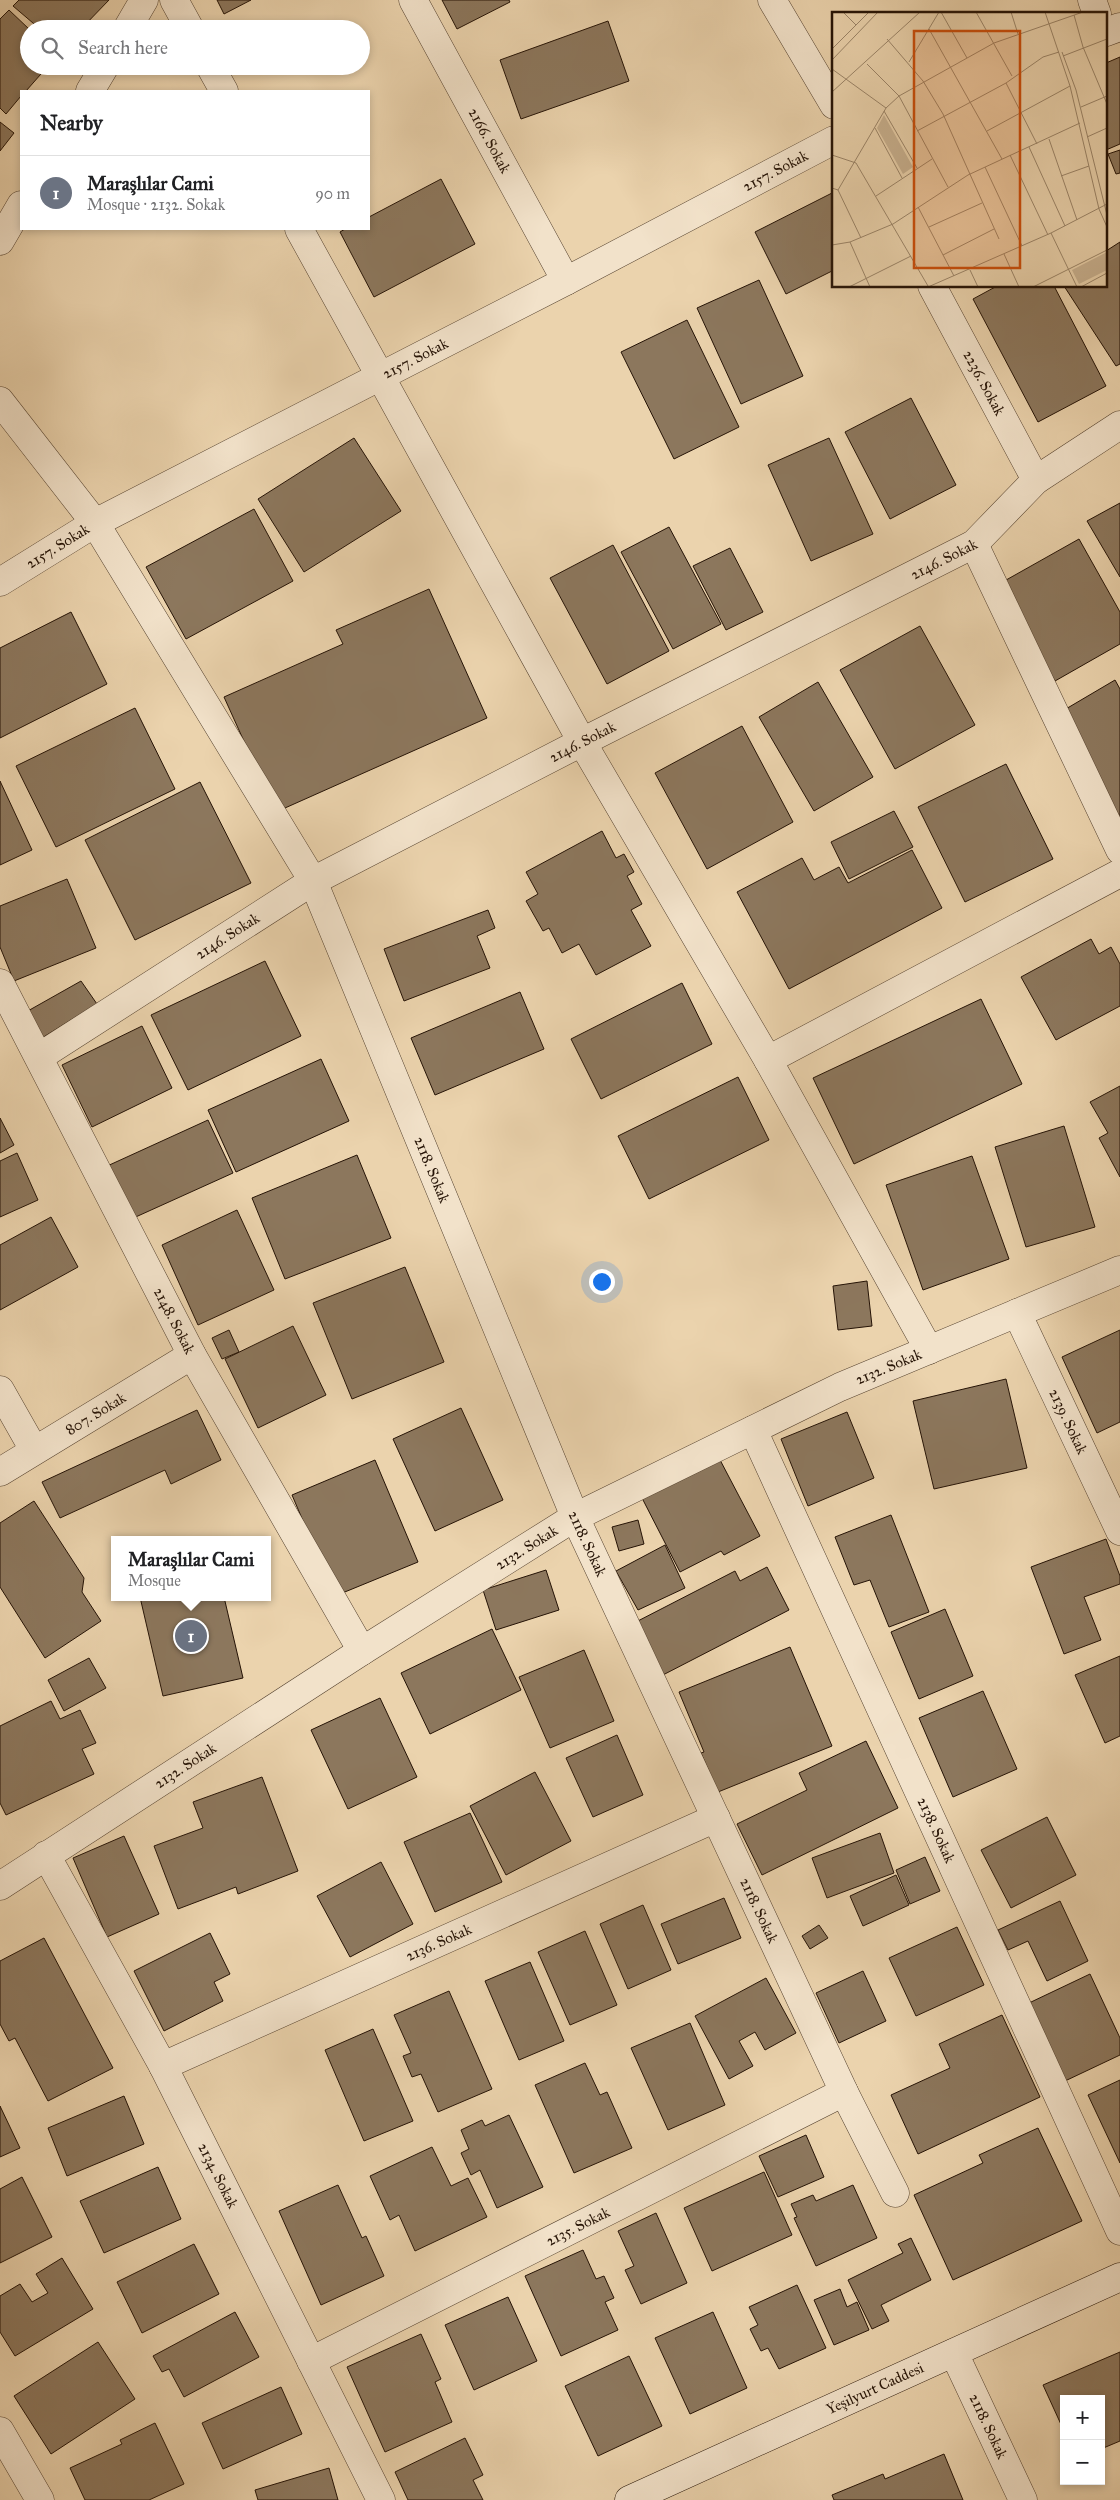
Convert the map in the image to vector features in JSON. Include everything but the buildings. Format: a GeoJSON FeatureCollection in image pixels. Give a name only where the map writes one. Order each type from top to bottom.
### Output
{"type":"FeatureCollection","features":[{"type":"Feature","properties":{"kind":"street"},"geometry":{"type":"LineString","coordinates":[[132,20],[144,0]]}},
{"type":"Feature","properties":{"kind":"street"},"geometry":{"type":"LineString","coordinates":[[174,0],[185,20]]}},
{"type":"Feature","properties":{"kind":"street","name":"2166. Sokak"},"geometry":{"type":"LineString","coordinates":[[413,0],[566,281]]}},
{"type":"Feature","properties":{"kind":"street"},"geometry":{"type":"LineString","coordinates":[[772,0],[832,102]]}},
{"type":"Feature","properties":{"kind":"street"},"geometry":{"type":"LineString","coordinates":[[1092,0],[1096,12]]}},
{"type":"Feature","properties":{"kind":"street"},"geometry":{"type":"LineString","coordinates":[[1108,31],[1120,27]]}},
{"type":"Feature","properties":{"kind":"street"},"geometry":{"type":"LineString","coordinates":[[91,90],[100,75]]}},
{"type":"Feature","properties":{"kind":"street"},"geometry":{"type":"LineString","coordinates":[[215,75],[223,90]]}},
{"type":"Feature","properties":{"kind":"street","name":"2157. Sokak"},"geometry":{"type":"LineString","coordinates":[[0,582],[94,523],[566,281],[832,141]]}},
{"type":"Feature","properties":{"kind":"street"},"geometry":{"type":"LineString","coordinates":[[0,241],[20,207]]}},
{"type":"Feature","properties":{"kind":"street"},"geometry":{"type":"LineString","coordinates":[[300,230],[582,742],[768,1060],[929,1350]]}},
{"type":"Feature","properties":{"kind":"street","name":"2236. Sokak"},"geometry":{"type":"LineString","coordinates":[[933,288],[1036,480]]}},
{"type":"Feature","properties":{"kind":"street","name":"2118. Sokak"},"geometry":{"type":"LineString","coordinates":[[0,401],[94,523],[313,881],[575,1517],[844,2092],[895,2193]]}},
{"type":"Feature","properties":{"kind":"street","name":"2146. Sokak"},"geometry":{"type":"LineString","coordinates":[[39,1057],[313,881],[582,742],[974,544],[1036,480],[1120,424]]}},
{"type":"Feature","properties":{"kind":"street"},"geometry":{"type":"LineString","coordinates":[[974,544],[1120,850]]}},
{"type":"Feature","properties":{"kind":"street"},"geometry":{"type":"LineString","coordinates":[[768,1060],[1120,873]]}},
{"type":"Feature","properties":{"kind":"street","name":"2148. Sokak"},"geometry":{"type":"LineString","coordinates":[[0,983],[192,1356],[362,1651]]}},
{"type":"Feature","properties":{"kind":"street","name":"2132. Sokak"},"geometry":{"type":"LineString","coordinates":[[0,1886],[362,1651],[575,1517],[840,1387],[1120,1270]]}},
{"type":"Feature","properties":{"kind":"street","name":"2139. Sokak"},"geometry":{"type":"LineString","coordinates":[[1017,1313],[1120,1531]]}},
{"type":"Feature","properties":{"kind":"street","name":"807. Sokak"},"geometry":{"type":"LineString","coordinates":[[0,1472],[192,1356]]}},
{"type":"Feature","properties":{"kind":"street"},"geometry":{"type":"LineString","coordinates":[[0,1390],[34,1450]]}},
{"type":"Feature","properties":{"kind":"street","name":"2138. Sokak"},"geometry":{"type":"LineString","coordinates":[[753,1430],[1120,2230]]}},
{"type":"Feature","properties":{"kind":"street","name":"2136. Sokak"},"geometry":{"type":"LineString","coordinates":[[163,2066],[716,1818]]}},
{"type":"Feature","properties":{"kind":"street","name":"2134. Sokak"},"geometry":{"type":"LineString","coordinates":[[46,1855],[163,2066],[381,2500]]}},
{"type":"Feature","properties":{"kind":"street","name":"2135. Sokak"},"geometry":{"type":"LineString","coordinates":[[311,2362],[844,2092]]}},
{"type":"Feature","properties":{"kind":"street","name":"Yeşilyurt Caddesi"},"geometry":{"type":"LineString","coordinates":[[630,2500],[1120,2277]]}},
{"type":"Feature","properties":{"kind":"street","name":"2118. Sokak"},"geometry":{"type":"LineString","coordinates":[[954,2353],[1023,2500]]}},
{"type":"Feature","properties":{"kind":"street"},"geometry":{"type":"LineString","coordinates":[[0,2431],[40,2500]]}},
{"type":"Feature","properties":{"kind":"place","name":"Maraşlılar Cami"},"geometry":{"type":"Point","coordinates":[191,1636]}}]}
